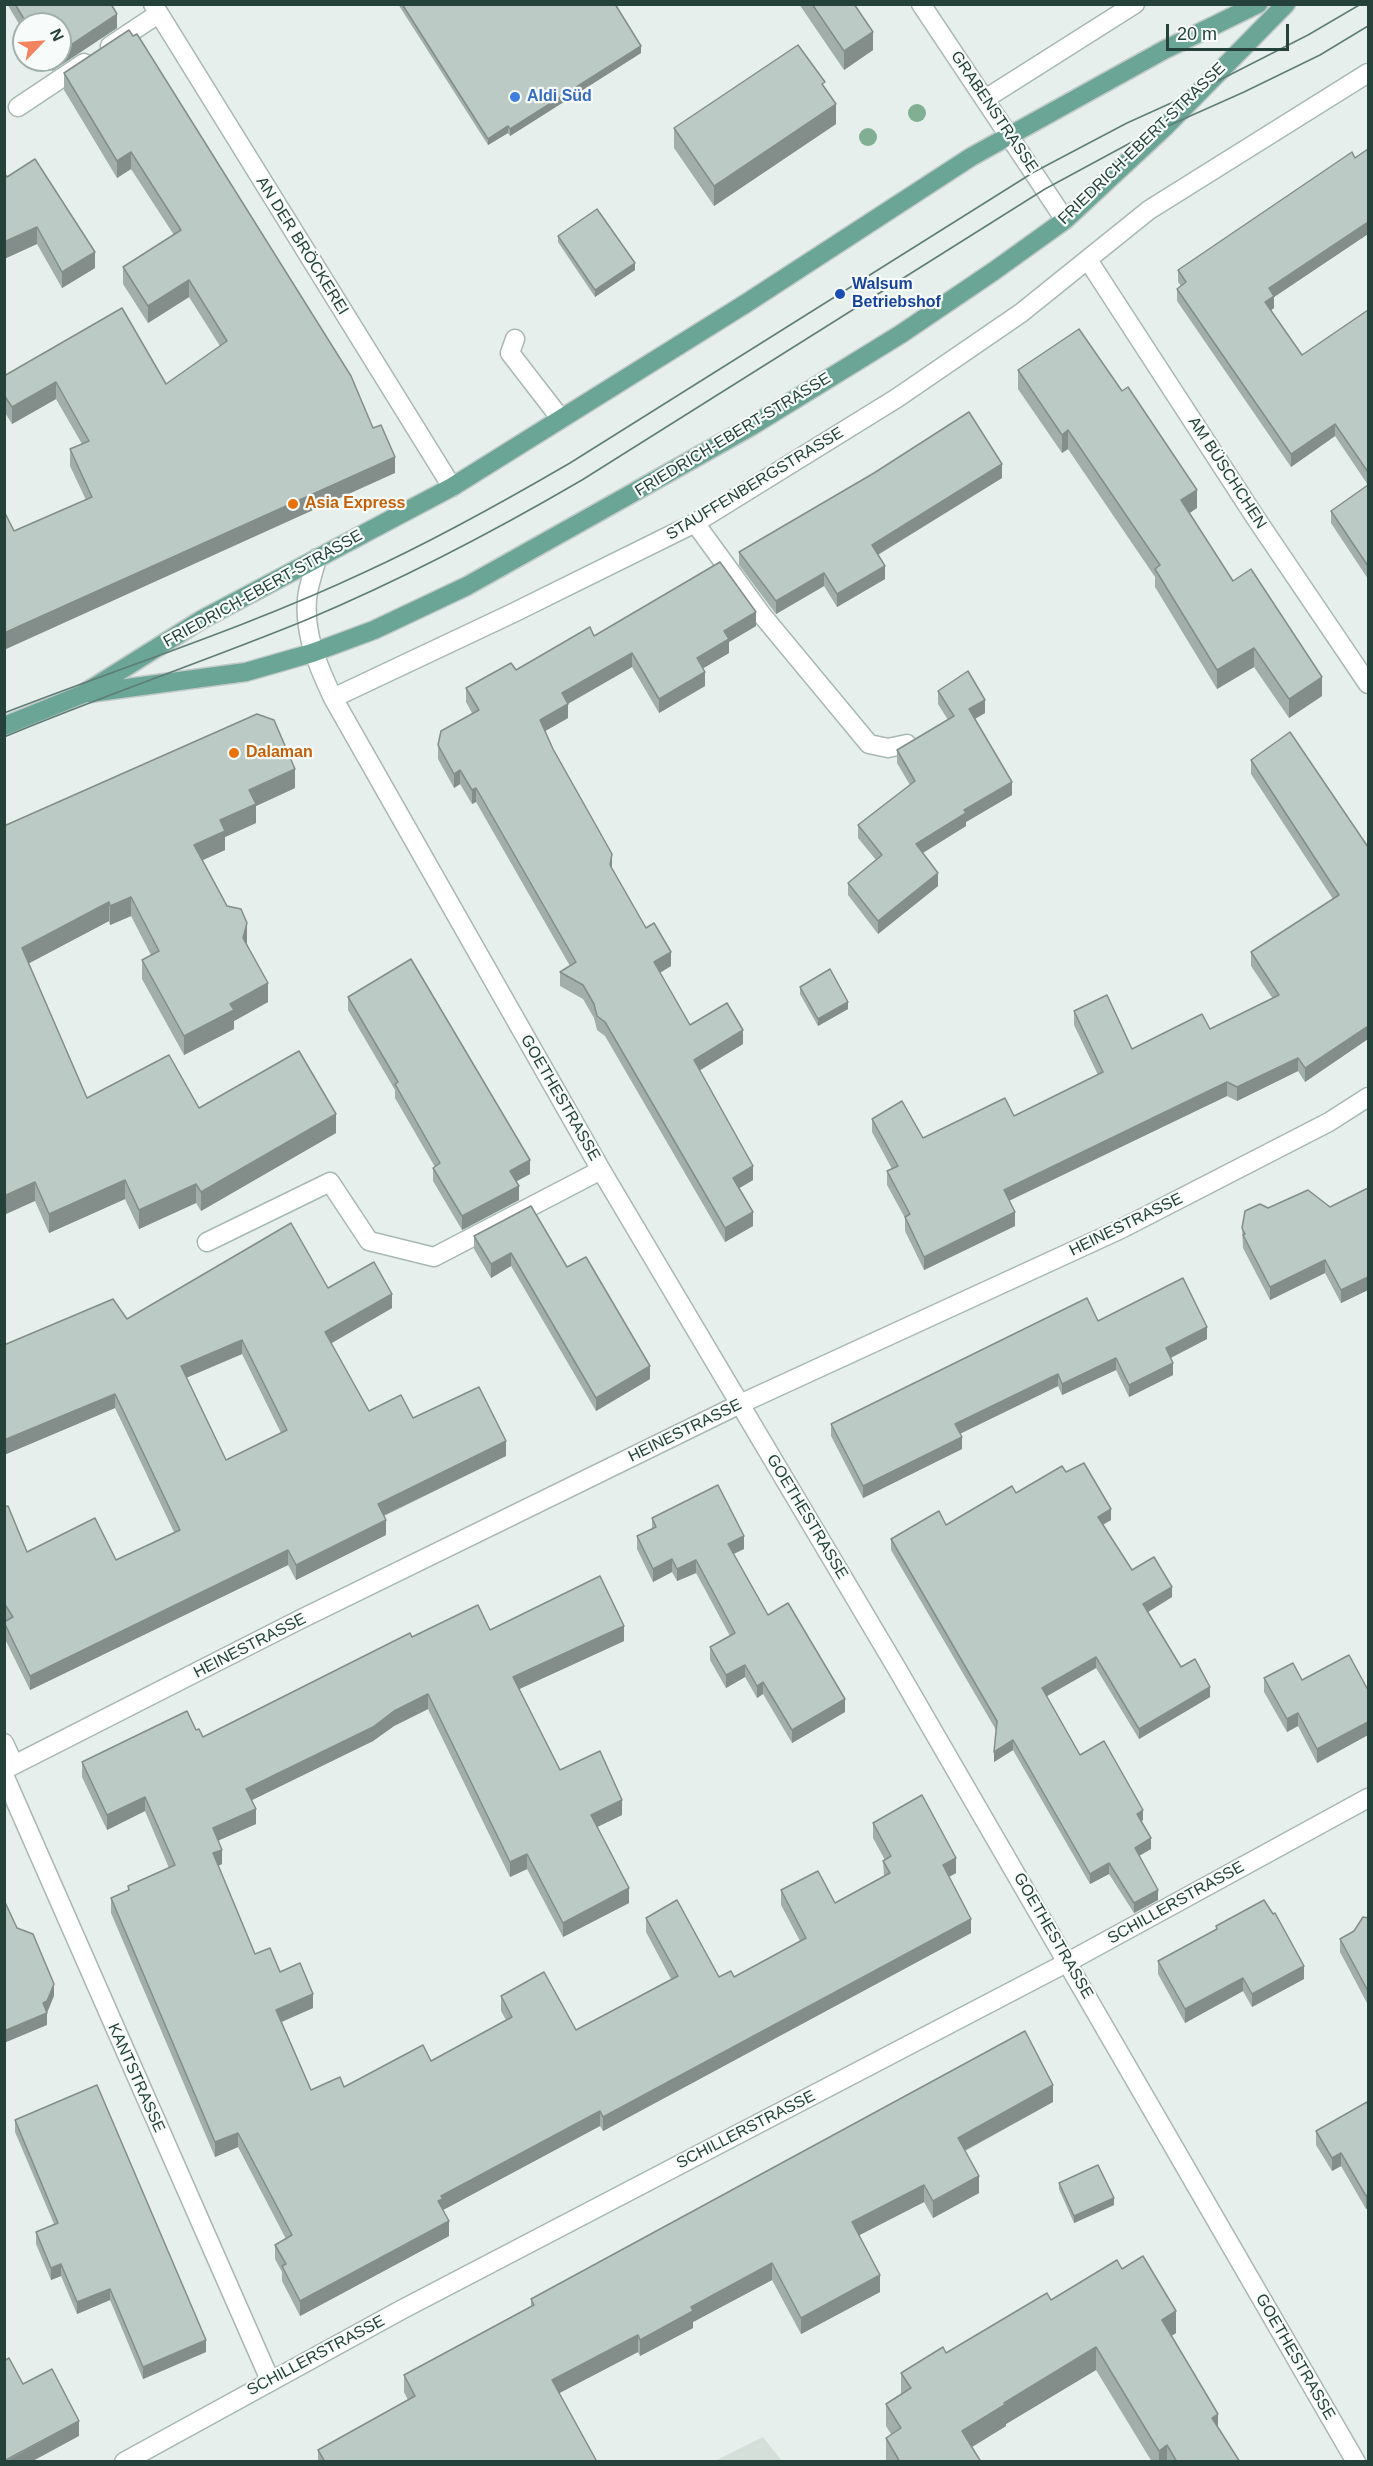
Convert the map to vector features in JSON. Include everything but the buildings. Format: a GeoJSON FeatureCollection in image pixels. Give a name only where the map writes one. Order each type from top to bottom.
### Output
{"type":"FeatureCollection","features":[{"type":"Feature","properties":{"kind":"main road","name":"FRIEDRICH-EBERT-STRASSE"},"geometry":{"type":"LineString","coordinates":[[82,694],[201,620],[452,487],[746,304],[945,174],[1010,135],[1164,50],[1258,4]]}},
{"type":"Feature","properties":{"kind":"main road","name":"FRIEDRICH-EBERT-STRASSE"},"geometry":{"type":"LineString","coordinates":[[82,694],[246,672],[312,653],[374,630],[467,586],[750,428],[901,334],[1065,220],[1165,127],[1286,4]]}},
{"type":"Feature","properties":{"kind":"main road"},"geometry":{"type":"LineString","coordinates":[[4,726],[82,694]]}},
{"type":"Feature","properties":{"kind":"street","name":"GRABENSTRASSE"},"geometry":{"type":"LineString","coordinates":[[921,4],[1065,220]]}},
{"type":"Feature","properties":{"kind":"street"},"geometry":{"type":"LineString","coordinates":[[985,99],[1135,4]]}},
{"type":"Feature","properties":{"kind":"street"},"geometry":{"type":"LineString","coordinates":[[18,106],[156,9]]}},
{"type":"Feature","properties":{"kind":"street","name":"AN DER BRÖCKEREI"},"geometry":{"type":"LineString","coordinates":[[156,9],[452,487]]}},
{"type":"Feature","properties":{"kind":"street","name":"STAUFFENBERGSTRASSE"},"geometry":{"type":"LineString","coordinates":[[333,698],[503,618],[695,523],[897,398],[1021,313],[1149,210],[1368,73]]}},
{"type":"Feature","properties":{"kind":"street","name":"AM BÜSCHCHEN"},"geometry":{"type":"LineString","coordinates":[[1088,260],[1255,517],[1368,684]]}},
{"type":"Feature","properties":{"kind":"street"},"geometry":{"type":"LineString","coordinates":[[515,339],[510,353],[561,419]]}},
{"type":"Feature","properties":{"kind":"street"},"geometry":{"type":"LineString","coordinates":[[695,523],[762,615],[869,744],[888,748],[907,744]]}},
{"type":"Feature","properties":{"kind":"street","name":"GOETHESTRASSE"},"geometry":{"type":"LineString","coordinates":[[317,558],[307,597],[307,619],[312,653],[333,698],[601,1170],[1068,1962],[1356,2462]]}},
{"type":"Feature","properties":{"kind":"street","name":"HEINESTRASSE"},"geometry":{"type":"LineString","coordinates":[[8,1770],[299,1620],[740,1404],[1120,1229],[1329,1122],[1368,1097]]}},
{"type":"Feature","properties":{"kind":"street"},"geometry":{"type":"LineString","coordinates":[[207,1242],[330,1182],[369,1241],[434,1257],[601,1170]]}},
{"type":"Feature","properties":{"kind":"street","name":"KANTSTRASSE"},"geometry":{"type":"LineString","coordinates":[[4,1743],[8,1770],[270,2380]]}},
{"type":"Feature","properties":{"kind":"street","name":"SCHILLERSTRASSE"},"geometry":{"type":"LineString","coordinates":[[124,2462],[270,2380],[596,2207],[1068,1962],[1368,1798]]}},
{"type":"Feature","properties":{"kind":"shaded area"},"geometry":{"type":"Polygon","coordinates":[[[763,2437],[782,2461],[715,2461],[763,2437]]]}},
{"type":"Feature","properties":{"kind":"tram line"},"geometry":{"type":"LineString","coordinates":[[4,713],[276,611],[365,572],[443,534],[570,463],[1034,172],[1127,123],[1202,89],[1308,35],[1361,4]]}},
{"type":"Feature","properties":{"kind":"tram line"},"geometry":{"type":"LineString","coordinates":[[4,737],[306,620],[377,589],[481,537],[582,480],[1045,189],[1132,142],[1320,55],[1368,26]]}},
{"type":"Feature","properties":{"kind":"place","name":"Aldi Süd"},"geometry":{"type":"Point","coordinates":[515,97]}},
{"type":"Feature","properties":{"kind":"place","name":"Walsum Betriebshof"},"geometry":{"type":"Point","coordinates":[840,294]}},
{"type":"Feature","properties":{"kind":"place","name":"Asia Express"},"geometry":{"type":"Point","coordinates":[293,504]}},
{"type":"Feature","properties":{"kind":"place","name":"Dalaman"},"geometry":{"type":"Point","coordinates":[234,753]}}]}
